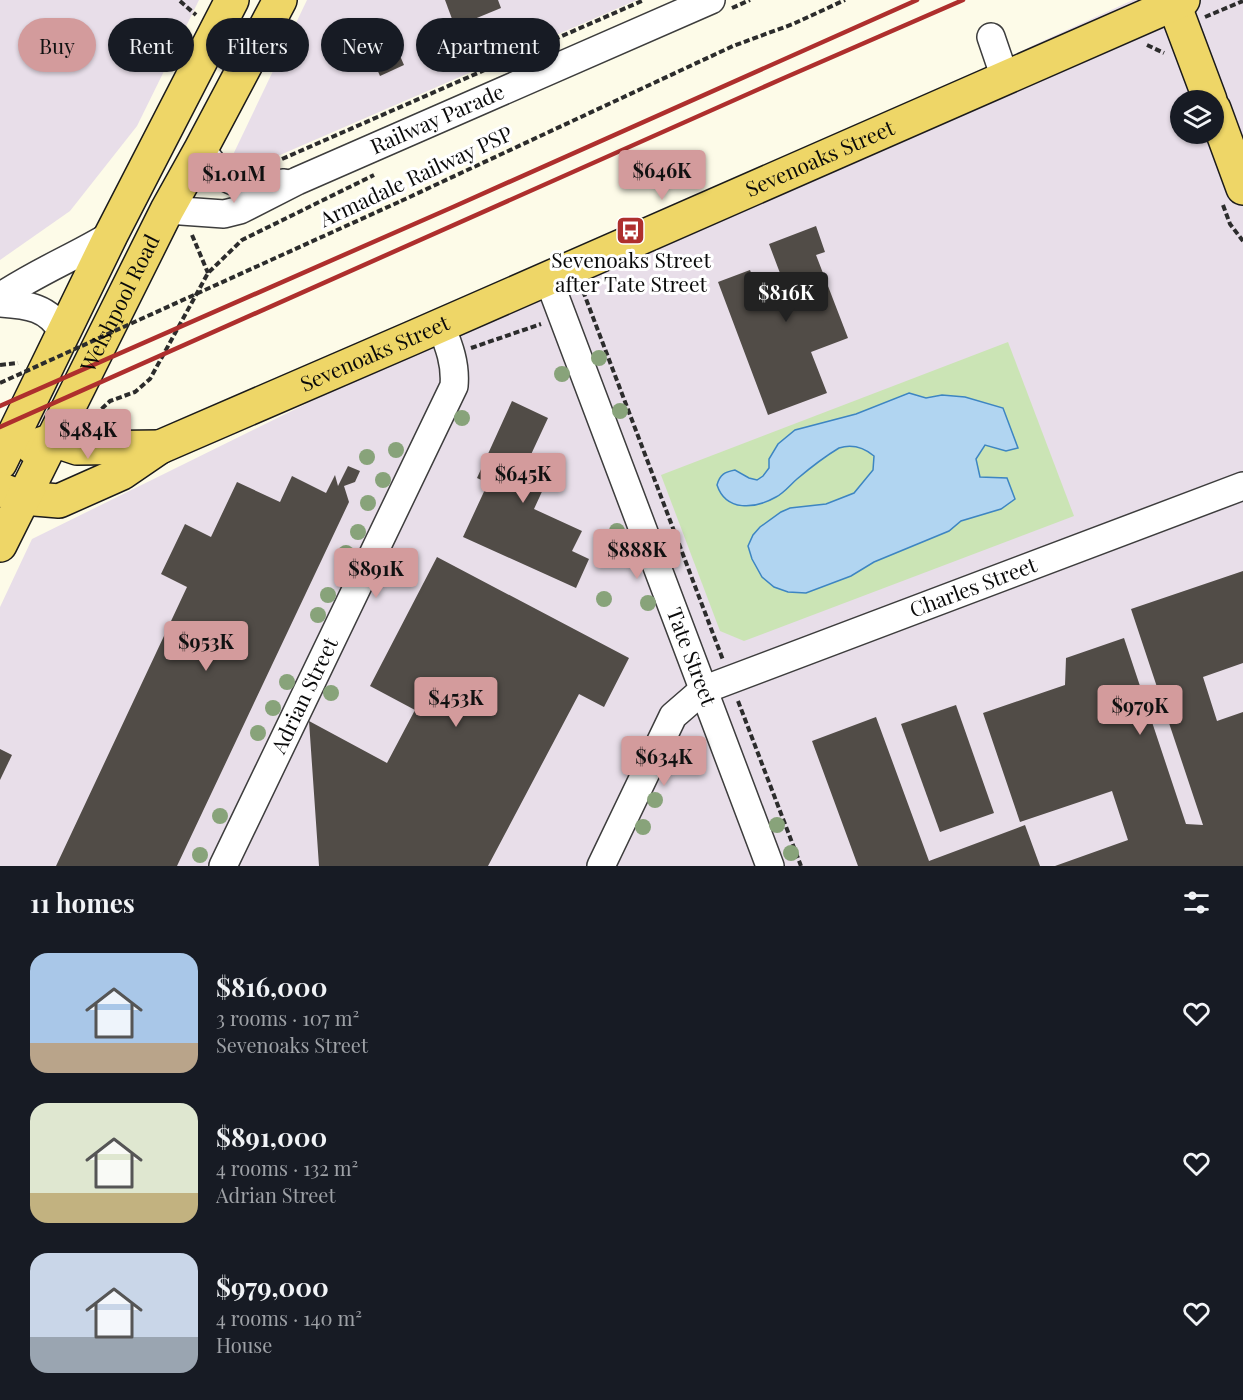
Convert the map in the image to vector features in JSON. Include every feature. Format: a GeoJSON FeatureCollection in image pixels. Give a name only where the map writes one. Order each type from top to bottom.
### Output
{"type":"FeatureCollection","features":[{"type":"Feature","properties":{"kind":"main road","name":"Welshpool Road"},"geometry":{"type":"LineString","coordinates":[[1,460],[111,235],[232,0]]}},
{"type":"Feature","properties":{"kind":"main road","name":"Welshpool Road"},"geometry":{"type":"LineString","coordinates":[[0,545],[12,494],[53,440],[167,210],[280,0]]}},
{"type":"Feature","properties":{"kind":"main road","name":"Sevenoaks Street"},"geometry":{"type":"LineString","coordinates":[[12,494],[59,501],[122,473],[160,447],[1179,2]]}},
{"type":"Feature","properties":{"kind":"main road"},"geometry":{"type":"LineString","coordinates":[[1179,2],[1207,90]]}},
{"type":"Feature","properties":{"kind":"main road"},"geometry":{"type":"LineString","coordinates":[[1224,136],[1243,188]]}},
{"type":"Feature","properties":{"kind":"main road","name":"Sevenoaks Street"},"geometry":{"type":"LineString","coordinates":[[53,440],[77,448],[160,447]]}},
{"type":"Feature","properties":{"kind":"main road"},"geometry":{"type":"LineString","coordinates":[[1,460],[53,440]]}},
{"type":"Feature","properties":{"kind":"street","name":"Railway Parade"},"geometry":{"type":"LineString","coordinates":[[167,210],[224,214],[240,210],[297,181],[720,5]]}},
{"type":"Feature","properties":{"kind":"street"},"geometry":{"type":"LineString","coordinates":[[991,37],[1005,78]]}},
{"type":"Feature","properties":{"kind":"street","name":"Railway Parade"},"geometry":{"type":"LineString","coordinates":[[201,149],[220,174],[246,185],[258,186],[297,181]]}},
{"type":"Feature","properties":{"kind":"street"},"geometry":{"type":"LineString","coordinates":[[0,297],[22,282],[111,235]]}},
{"type":"Feature","properties":{"kind":"street","name":"Tate Street"},"geometry":{"type":"LineString","coordinates":[[561,272],[562,316],[770,866]]}},
{"type":"Feature","properties":{"kind":"street"},"geometry":{"type":"LineString","coordinates":[[0,303],[37,309],[57,322],[63,333]]}},
{"type":"Feature","properties":{"kind":"street","name":"Adrian Street"},"geometry":{"type":"LineString","coordinates":[[223,866],[454,386],[453,356],[441,326]]}},
{"type":"Feature","properties":{"kind":"street","name":"Charles Street"},"geometry":{"type":"LineString","coordinates":[[703,690],[1243,486]]}},
{"type":"Feature","properties":{"kind":"street"},"geometry":{"type":"LineString","coordinates":[[601,866],[673,716],[703,690]]}},
{"type":"Feature","properties":{"kind":"path"},"geometry":{"type":"LineString","coordinates":[[278,161],[644,0]]}},
{"type":"Feature","properties":{"kind":"path"},"geometry":{"type":"LineString","coordinates":[[720,5],[750,0]]}},
{"type":"Feature","properties":{"kind":"path","name":"Armadale Railway PSP"},"geometry":{"type":"LineString","coordinates":[[0,383],[401,201],[733,46],[793,24],[845,0]]}},
{"type":"Feature","properties":{"kind":"path"},"geometry":{"type":"LineString","coordinates":[[1144,44],[1167,54]]}},
{"type":"Feature","properties":{"kind":"path"},"geometry":{"type":"LineString","coordinates":[[92,418],[110,401],[135,392],[150,379],[208,273],[242,240],[378,173]]}},
{"type":"Feature","properties":{"kind":"path"},"geometry":{"type":"LineString","coordinates":[[561,272],[590,307],[801,866]]}},
{"type":"Feature","properties":{"kind":"path"},"geometry":{"type":"LineString","coordinates":[[453,356],[479,344],[590,307]]}},
{"type":"Feature","properties":{"kind":"shaded area"},"geometry":{"type":"Polygon","coordinates":[[[0,0],[199,0],[190,18],[108,18],[108,72],[164,72],[137,126],[70,211],[0,260],[0,0]]]}},
{"type":"Feature","properties":{"kind":"shaded area"},"geometry":{"type":"Polygon","coordinates":[[[307,0],[637,0],[560,33],[560,18],[416,18],[416,72],[471,72],[257,165],[230,161],[273,72],[309,72],[309,18],[298,18],[307,0]]]}},
{"type":"Feature","properties":{"kind":"shaded area"},"geometry":{"type":"Polygon","coordinates":[[[1133,0],[1243,0],[1243,866],[0,866],[0,607],[32,539],[1036,44],[1133,0]]]}},
{"type":"Feature","properties":{"kind":"green space"},"geometry":{"type":"Polygon","coordinates":[[[1008,342],[1074,516],[744,641],[720,631],[661,475],[1008,342]]]}},
{"type":"Feature","properties":{"kind":"water"},"geometry":{"type":"Polygon","coordinates":[[[909,393],[926,398],[942,395],[965,397],[1003,408],[1018,448],[1006,451],[985,445],[976,459],[980,477],[1007,478],[1015,499],[1001,509],[961,521],[949,531],[874,562],[851,576],[806,593],[788,592],[774,587],[762,577],[752,559],[748,546],[753,535],[760,527],[790,508],[826,504],[854,493],[873,470],[874,456],[857,447],[839,448],[779,495],[750,506],[734,504],[721,494],[717,485],[721,476],[735,470],[757,480],[769,468],[769,459],[778,444],[795,430],[856,414],[909,393]]]}},
{"type":"Feature","properties":{"kind":"building"},"geometry":{"type":"Polygon","coordinates":[[[445,0],[498,0],[501,8],[477,18],[452,18],[445,0]]]}},
{"type":"Feature","properties":{"kind":"building"},"geometry":{"type":"Polygon","coordinates":[[[816,226],[825,252],[816,255],[848,338],[811,352],[827,393],[768,415],[718,282],[750,270],[761,298],[786,289],[769,244],[816,226]]]}},
{"type":"Feature","properties":{"kind":"building"},"geometry":{"type":"Polygon","coordinates":[[[512,401],[548,418],[528,461],[551,472],[534,509],[582,531],[572,551],[589,559],[576,588],[463,537],[488,483],[477,478],[512,401]]]}},
{"type":"Feature","properties":{"kind":"building"},"geometry":{"type":"Polygon","coordinates":[[[348,466],[360,471],[355,482],[344,486],[349,502],[177,866],[56,866],[187,587],[161,574],[185,524],[211,537],[237,482],[280,502],[292,476],[326,493],[335,475],[338,486],[348,466]]]}},
{"type":"Feature","properties":{"kind":"building"},"geometry":{"type":"Polygon","coordinates":[[[437,557],[629,658],[604,707],[579,694],[488,866],[319,866],[309,721],[387,763],[415,710],[370,686],[437,557]]]}},
{"type":"Feature","properties":{"kind":"building"},"geometry":{"type":"Polygon","coordinates":[[[1243,571],[1243,663],[1203,677],[1217,721],[1243,712],[1243,866],[1055,866],[1128,840],[1112,791],[1020,822],[983,713],[1065,685],[1066,658],[1124,638],[1186,824],[1203,825],[1131,609],[1243,571]]]}},
{"type":"Feature","properties":{"kind":"building"},"geometry":{"type":"Polygon","coordinates":[[[956,705],[994,813],[940,832],[901,724],[956,705]]]}},
{"type":"Feature","properties":{"kind":"building"},"geometry":{"type":"Polygon","coordinates":[[[876,717],[929,861],[1025,825],[1040,866],[858,866],[812,741],[876,717]]]}},
{"type":"Feature","properties":{"kind":"building"},"geometry":{"type":"Polygon","coordinates":[[[0,749],[12,755],[0,780],[0,749]]]}},
{"type":"Feature","properties":{"kind":"railway"},"geometry":{"type":"LineString","coordinates":[[0,406],[917,0]]}},
{"type":"Feature","properties":{"kind":"railway"},"geometry":{"type":"LineString","coordinates":[[0,427],[963,0]]}},
{"type":"Feature","properties":{"kind":"place","name":"Sevenoaks Street after Tate Street"},"geometry":{"type":"Point","coordinates":[631,230]}}]}
